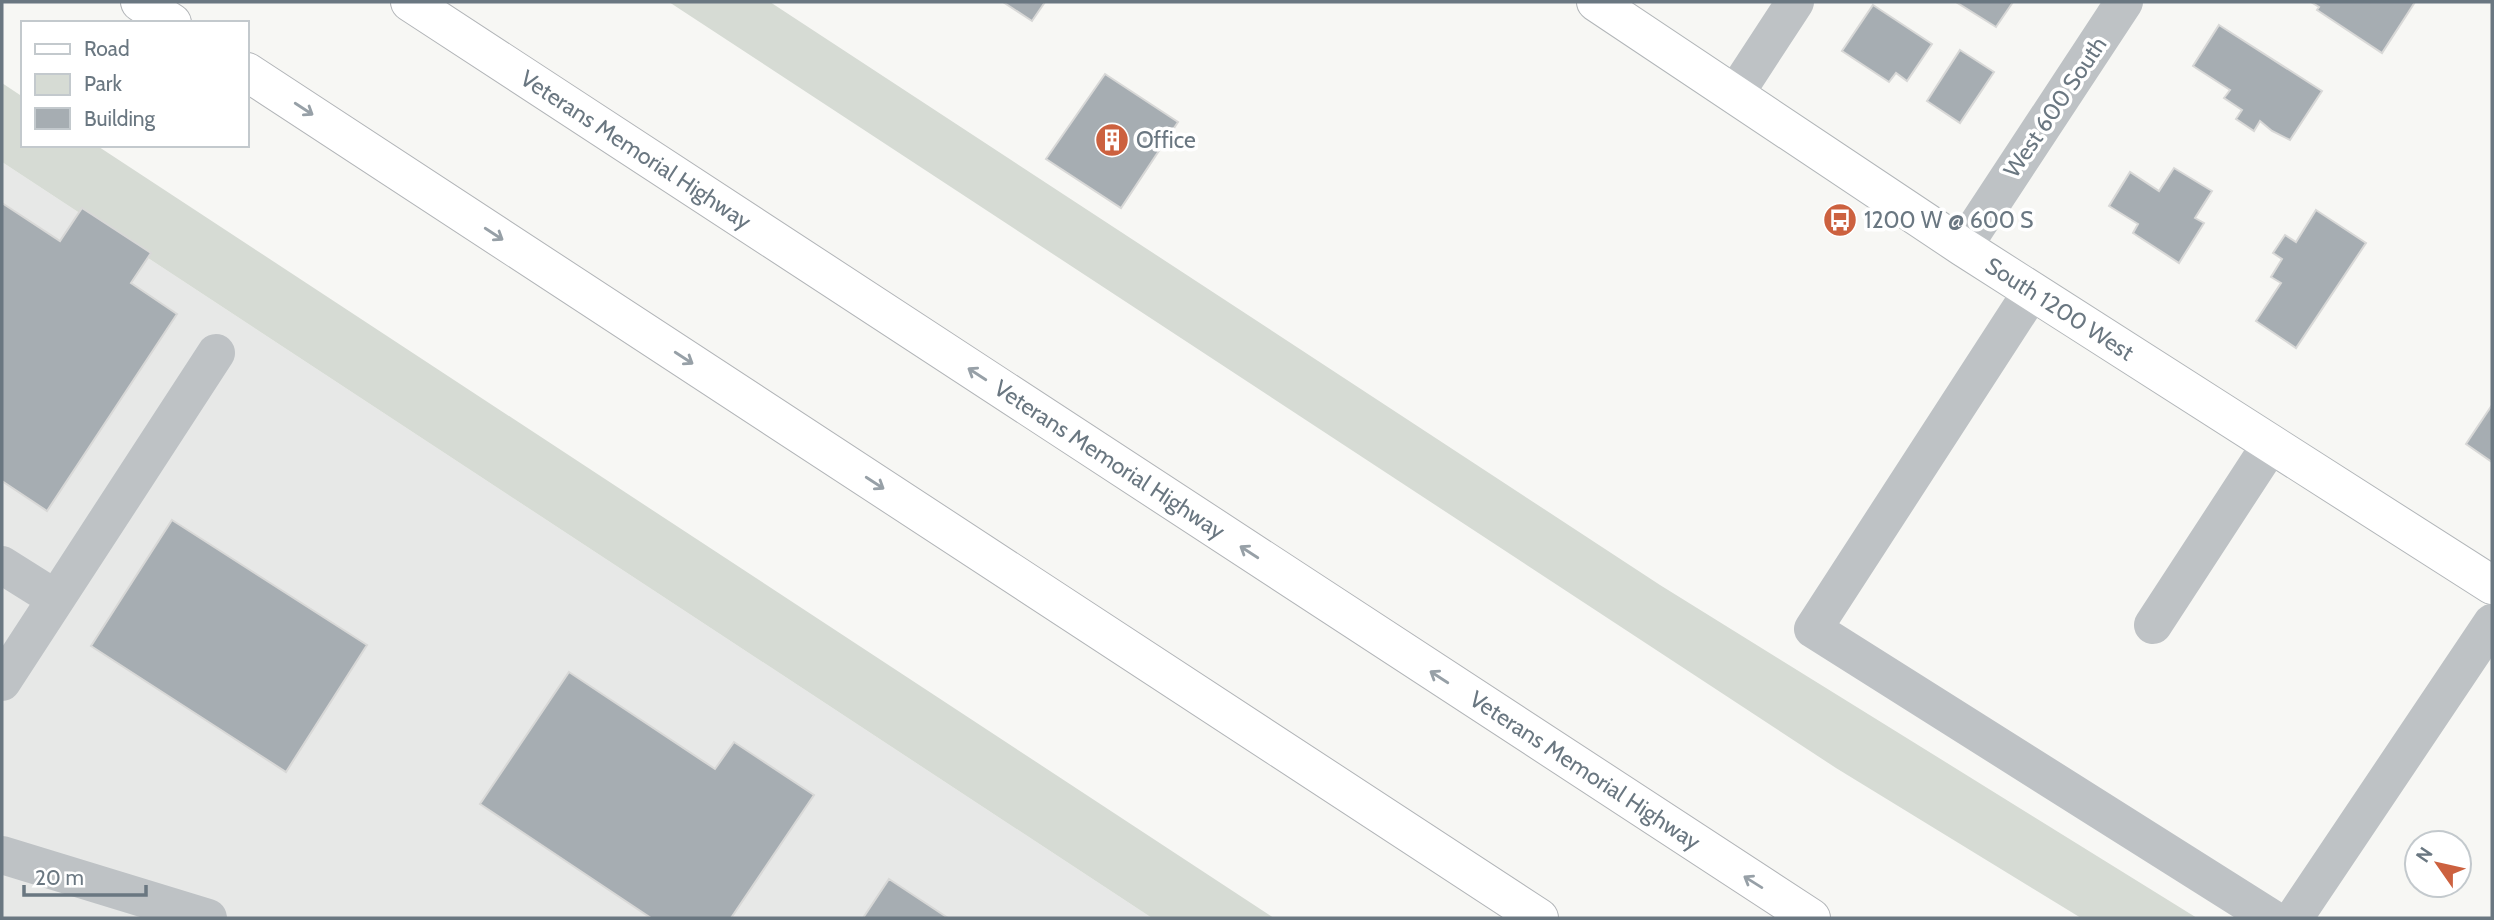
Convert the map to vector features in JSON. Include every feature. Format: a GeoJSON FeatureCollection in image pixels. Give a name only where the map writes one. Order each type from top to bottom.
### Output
{"type":"FeatureCollection","features":[{"type":"Feature","properties":{"kind":"main road"},"geometry":{"type":"LineString","coordinates":[[140,2],[169,21]]}},
{"type":"Feature","properties":{"kind":"main road","name":"Veterans Memorial Highway"},"geometry":{"type":"LineString","coordinates":[[411,2],[1811,918]]}},
{"type":"Feature","properties":{"kind":"main road","name":"South 1200 West"},"geometry":{"type":"LineString","coordinates":[[1596,2],[1962,247],[2492,585]]}},
{"type":"Feature","properties":{"kind":"main road"},"geometry":{"type":"LineString","coordinates":[[248,73],[1539,918]]}},
{"type":"Feature","properties":{"kind":"street"},"geometry":{"type":"LineString","coordinates":[[1735,94],[1795,2]]}},
{"type":"Feature","properties":{"kind":"street","name":"West 600 South"},"geometry":{"type":"LineString","coordinates":[[1962,247],[2124,2]]}},
{"type":"Feature","properties":{"kind":"street"},"geometry":{"type":"LineString","coordinates":[[2032,291],[1813,629],[2271,918]]}},
{"type":"Feature","properties":{"kind":"street"},"geometry":{"type":"LineString","coordinates":[[2,682],[216,353]]}},
{"type":"Feature","properties":{"kind":"street"},"geometry":{"type":"LineString","coordinates":[[2153,625],[2271,444]]}},
{"type":"Feature","properties":{"kind":"street"},"geometry":{"type":"LineString","coordinates":[[2,565],[56,599]]}},
{"type":"Feature","properties":{"kind":"street"},"geometry":{"type":"LineString","coordinates":[[2294,918],[2492,623]]}},
{"type":"Feature","properties":{"kind":"street"},"geometry":{"type":"LineString","coordinates":[[2,855],[208,918]]}},
{"type":"Feature","properties":{"kind":"shaded area"},"geometry":{"type":"Polygon","coordinates":[[[2,162],[1152,918],[2,918],[2,162]]]}},
{"type":"Feature","properties":{"kind":"green space"},"geometry":{"type":"Polygon","coordinates":[[[669,2],[770,2],[1660,585],[2197,918],[2081,918],[1836,768],[669,2]]]}},
{"type":"Feature","properties":{"kind":"green space"},"geometry":{"type":"Polygon","coordinates":[[[2,83],[21,96],[21,147],[99,147],[1274,918],[1152,918],[2,162],[2,83]]]}},
{"type":"Feature","properties":{"kind":"building"},"geometry":{"type":"Polygon","coordinates":[[[1003,2],[1045,2],[1032,21],[1003,2]]]}},
{"type":"Feature","properties":{"kind":"building"},"geometry":{"type":"Polygon","coordinates":[[[1956,2],[2013,2],[1996,27],[1956,2]]]}},
{"type":"Feature","properties":{"kind":"building"},"geometry":{"type":"Polygon","coordinates":[[[2311,2],[2415,2],[2382,53],[2317,10],[2319,7],[2311,2]]]}},
{"type":"Feature","properties":{"kind":"building"},"geometry":{"type":"Polygon","coordinates":[[[1873,5],[1932,44],[1907,81],[1896,73],[1889,82],[1842,51],[1873,5]]]}},
{"type":"Feature","properties":{"kind":"building"},"geometry":{"type":"Polygon","coordinates":[[[2219,25],[2322,91],[2290,140],[2260,121],[2254,131],[2236,119],[2242,110],[2224,98],[2230,90],[2193,66],[2219,25]]]}},
{"type":"Feature","properties":{"kind":"building"},"geometry":{"type":"Polygon","coordinates":[[[1960,50],[1994,72],[1960,123],[1927,101],[1960,50]]]}},
{"type":"Feature","properties":{"kind":"building","name":"Office"},"geometry":{"type":"Polygon","coordinates":[[[1105,74],[1178,122],[1121,208],[1046,159],[1105,74]]]}},
{"type":"Feature","properties":{"kind":"building"},"geometry":{"type":"Polygon","coordinates":[[[2174,168],[2212,191],[2195,218],[2204,223],[2179,263],[2133,233],[2138,224],[2109,206],[2130,172],[2159,191],[2174,168]]]}},
{"type":"Feature","properties":{"kind":"building"},"geometry":{"type":"Polygon","coordinates":[[[2,203],[60,241],[82,208],[151,253],[131,283],[177,314],[47,511],[2,481],[2,203]]]}},
{"type":"Feature","properties":{"kind":"building"},"geometry":{"type":"Polygon","coordinates":[[[2316,210],[2366,243],[2296,348],[2256,321],[2281,283],[2271,277],[2282,259],[2273,253],[2285,235],[2296,242],[2316,210]]]}},
{"type":"Feature","properties":{"kind":"building"},"geometry":{"type":"Polygon","coordinates":[[[2492,405],[2492,462],[2466,444],[2492,405]]]}},
{"type":"Feature","properties":{"kind":"building"},"geometry":{"type":"Polygon","coordinates":[[[172,520],[367,645],[286,772],[91,646],[172,520]]]}},
{"type":"Feature","properties":{"kind":"building"},"geometry":{"type":"Polygon","coordinates":[[[569,672],[715,769],[734,742],[814,795],[731,918],[651,918],[480,804],[569,672]]]}},
{"type":"Feature","properties":{"kind":"building"},"geometry":{"type":"Polygon","coordinates":[[[889,879],[948,918],[863,918],[889,879]]]}},
{"type":"Feature","properties":{"kind":"place","name":"Office"},"geometry":{"type":"Point","coordinates":[1112,140]}},
{"type":"Feature","properties":{"kind":"place","name":"1200 W @ 600 S"},"geometry":{"type":"Point","coordinates":[1840,220]}}]}
